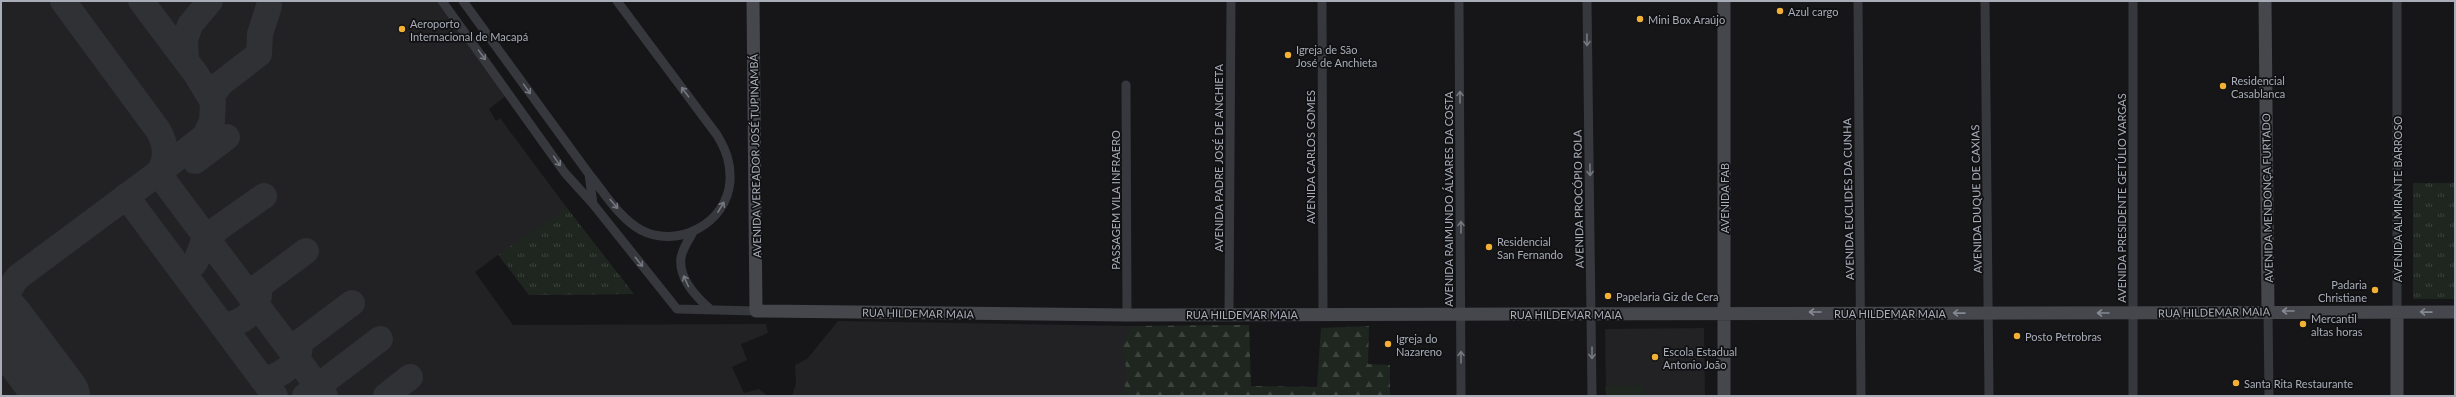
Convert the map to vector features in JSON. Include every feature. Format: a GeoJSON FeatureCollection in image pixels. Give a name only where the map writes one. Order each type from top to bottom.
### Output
{"type":"FeatureCollection","features":[{"type":"Feature","properties":{"kind":"street"},"geometry":{"type":"LineString","coordinates":[[442,1],[565,173],[593,204]]}},
{"type":"Feature","properties":{"kind":"street"},"geometry":{"type":"LineString","coordinates":[[463,1],[589,174],[631,224],[642,230],[666,237],[693,232],[706,224],[719,211],[727,196],[730,182],[727,152],[717,135],[617,1]]}},
{"type":"Feature","properties":{"kind":"street","name":"AVENIDA VEREADOR JOSÉ TUPINAMBÁ"},"geometry":{"type":"LineString","coordinates":[[753,1],[756,311]]}},
{"type":"Feature","properties":{"kind":"street","name":"AVENIDA PADRE JOSÉ DE ANCHIETA"},"geometry":{"type":"LineString","coordinates":[[1229,314],[1231,1]]}},
{"type":"Feature","properties":{"kind":"street","name":"AVENIDA CARLOS GOMES"},"geometry":{"type":"LineString","coordinates":[[1322,1],[1323,314]]}},
{"type":"Feature","properties":{"kind":"street","name":"AVENIDA RAIMUNDO ÁLVARES DA COSTA"},"geometry":{"type":"LineString","coordinates":[[1459,1],[1461,396]]}},
{"type":"Feature","properties":{"kind":"street","name":"AVENIDA PROCÓPIO ROLA"},"geometry":{"type":"LineString","coordinates":[[1587,1],[1592,396]]}},
{"type":"Feature","properties":{"kind":"street","name":"AVENIDA FAB"},"geometry":{"type":"LineString","coordinates":[[1724,1],[1724,396]]}},
{"type":"Feature","properties":{"kind":"street","name":"AVENIDA EUCLIDES DA CUNHA"},"geometry":{"type":"LineString","coordinates":[[1858,1],[1861,396]]}},
{"type":"Feature","properties":{"kind":"street","name":"AVENIDA DUQUE DE CAXIAS"},"geometry":{"type":"LineString","coordinates":[[1986,1],[1989,396]]}},
{"type":"Feature","properties":{"kind":"street","name":"AVENIDA PRESIDENTE GETÚLIO VARGAS"},"geometry":{"type":"LineString","coordinates":[[2133,396],[2134,1]]}},
{"type":"Feature","properties":{"kind":"street","name":"AVENIDA MENDONÇA FURTADO"},"geometry":{"type":"LineString","coordinates":[[2265,1],[2268,396]]}},
{"type":"Feature","properties":{"kind":"street","name":"AVENIDA ALMIRANTE BARROSO"},"geometry":{"type":"LineString","coordinates":[[2397,1],[2397,396]]}},
{"type":"Feature","properties":{"kind":"street","name":"PASSAGEM VILA INFRAERO"},"geometry":{"type":"LineString","coordinates":[[1126,85],[1127,315]]}},
{"type":"Feature","properties":{"kind":"street"},"geometry":{"type":"LineString","coordinates":[[589,174],[593,204]]}},
{"type":"Feature","properties":{"kind":"street","name":"RUA HILDEMAR MAIA"},"geometry":{"type":"LineString","coordinates":[[593,204],[676,309],[1127,315],[1861,312],[1989,314],[2268,311],[2455,312]]}},
{"type":"Feature","properties":{"kind":"street"},"geometry":{"type":"LineString","coordinates":[[693,232],[681,258],[682,272],[697,299],[711,310]]}},
{"type":"Feature","properties":{"kind":"shaded area"},"geometry":{"type":"Polygon","coordinates":[[[1,1],[438,1],[507,95],[489,109],[496,121],[500,118],[617,275],[634,294],[529,295],[498,255],[475,272],[513,325],[766,324],[768,333],[741,344],[747,360],[732,367],[744,393],[759,389],[768,396],[1,396],[1,1]]]}},
{"type":"Feature","properties":{"kind":"shaded area"},"geometry":{"type":"Polygon","coordinates":[[[838,321],[1132,326],[1249,325],[1251,396],[792,396],[796,383],[795,365],[807,359],[838,321]]]}},
{"type":"Feature","properties":{"kind":"shaded area","name":"Escola Estadual Antonio João"},"geometry":{"type":"Polygon","coordinates":[[[1704,328],[1705,396],[1606,396],[1605,329],[1704,328]]]}},
{"type":"Feature","properties":{"kind":"green space"},"geometry":{"type":"Polygon","coordinates":[[[2413,183],[2455,183],[2455,299],[2413,299],[2413,183]]]}},
{"type":"Feature","properties":{"kind":"green space"},"geometry":{"type":"Polygon","coordinates":[[[567,208],[634,294],[529,295],[499,254],[567,208]]]}},
{"type":"Feature","properties":{"kind":"green space"},"geometry":{"type":"Polygon","coordinates":[[[1249,325],[1251,386],[1317,387],[1321,328],[1369,326],[1368,364],[1390,365],[1390,396],[1123,396],[1127,373],[1122,345],[1132,326],[1249,325]]]}},
{"type":"Feature","properties":{"kind":"green space"},"geometry":{"type":"Polygon","coordinates":[[[1644,385],[1645,396],[1606,396],[1605,386],[1644,385]]]}},
{"type":"Feature","properties":{"kind":"taxiway"},"geometry":{"type":"LineString","coordinates":[[9,331],[6,316],[6,302],[7,296],[18,277],[158,173],[165,157],[163,140],[158,130],[63,1]]}},
{"type":"Feature","properties":{"kind":"taxiway"},"geometry":{"type":"LineString","coordinates":[[141,1],[196,74],[213,102],[212,121],[205,136],[158,173]]}},
{"type":"Feature","properties":{"kind":"taxiway"},"geometry":{"type":"LineString","coordinates":[[186,60],[185,40],[190,25],[210,1]]}},
{"type":"Feature","properties":{"kind":"taxiway"},"geometry":{"type":"LineString","coordinates":[[211,97],[220,84],[259,54],[260,34],[269,6]]}},
{"type":"Feature","properties":{"kind":"taxiway"},"geometry":{"type":"LineString","coordinates":[[195,161],[227,137]]}},
{"type":"Feature","properties":{"kind":"taxiway"},"geometry":{"type":"LineString","coordinates":[[158,173],[325,396]]}},
{"type":"Feature","properties":{"kind":"taxiway"},"geometry":{"type":"LineString","coordinates":[[126,196],[275,396]]}},
{"type":"Feature","properties":{"kind":"taxiway"},"geometry":{"type":"LineString","coordinates":[[180,268],[190,267],[194,264],[204,241],[208,237],[222,225],[264,196]]}},
{"type":"Feature","properties":{"kind":"taxiway"},"geometry":{"type":"LineString","coordinates":[[223,326],[238,322],[250,314],[258,302],[259,286],[306,251]]}},
{"type":"Feature","properties":{"kind":"taxiway"},"geometry":{"type":"LineString","coordinates":[[262,379],[277,375],[289,367],[297,356],[300,342],[352,303]]}},
{"type":"Feature","properties":{"kind":"taxiway"},"geometry":{"type":"LineString","coordinates":[[305,396],[380,339]]}},
{"type":"Feature","properties":{"kind":"taxiway"},"geometry":{"type":"LineString","coordinates":[[386,396],[410,377]]}},
{"type":"Feature","properties":{"kind":"runway"},"geometry":{"type":"LineString","coordinates":[[1,320],[58,396]]}},
{"type":"Feature","properties":{"kind":"place","name":"Azul cargo"},"geometry":{"type":"Point","coordinates":[1780,11]}},
{"type":"Feature","properties":{"kind":"place","name":"Mini Box Araújo"},"geometry":{"type":"Point","coordinates":[1640,19]}},
{"type":"Feature","properties":{"kind":"place","name":"Aeroporto Internacional de Macapá"},"geometry":{"type":"Point","coordinates":[402,29]}},
{"type":"Feature","properties":{"kind":"place","name":"Igreja de São José de Anchieta"},"geometry":{"type":"Point","coordinates":[1288,55]}},
{"type":"Feature","properties":{"kind":"place","name":"Residencial Casablanca"},"geometry":{"type":"Point","coordinates":[2223,86]}},
{"type":"Feature","properties":{"kind":"place","name":"Residencial San Fernando"},"geometry":{"type":"Point","coordinates":[1489,247]}},
{"type":"Feature","properties":{"kind":"place","name":"Padaria Christiane"},"geometry":{"type":"Point","coordinates":[2375,290]}},
{"type":"Feature","properties":{"kind":"place","name":"Papelaria Giz de Cera"},"geometry":{"type":"Point","coordinates":[1608,296]}},
{"type":"Feature","properties":{"kind":"place","name":"Mercantil altas horas"},"geometry":{"type":"Point","coordinates":[2303,324]}},
{"type":"Feature","properties":{"kind":"place","name":"Posto Petrobras"},"geometry":{"type":"Point","coordinates":[2017,336]}},
{"type":"Feature","properties":{"kind":"place","name":"Igreja do Nazareno"},"geometry":{"type":"Point","coordinates":[1388,344]}},
{"type":"Feature","properties":{"kind":"place","name":"Escola Estadual Antonio João"},"geometry":{"type":"Point","coordinates":[1655,357]}},
{"type":"Feature","properties":{"kind":"place","name":"Santa Rita Restaurante"},"geometry":{"type":"Point","coordinates":[2236,383]}}]}
